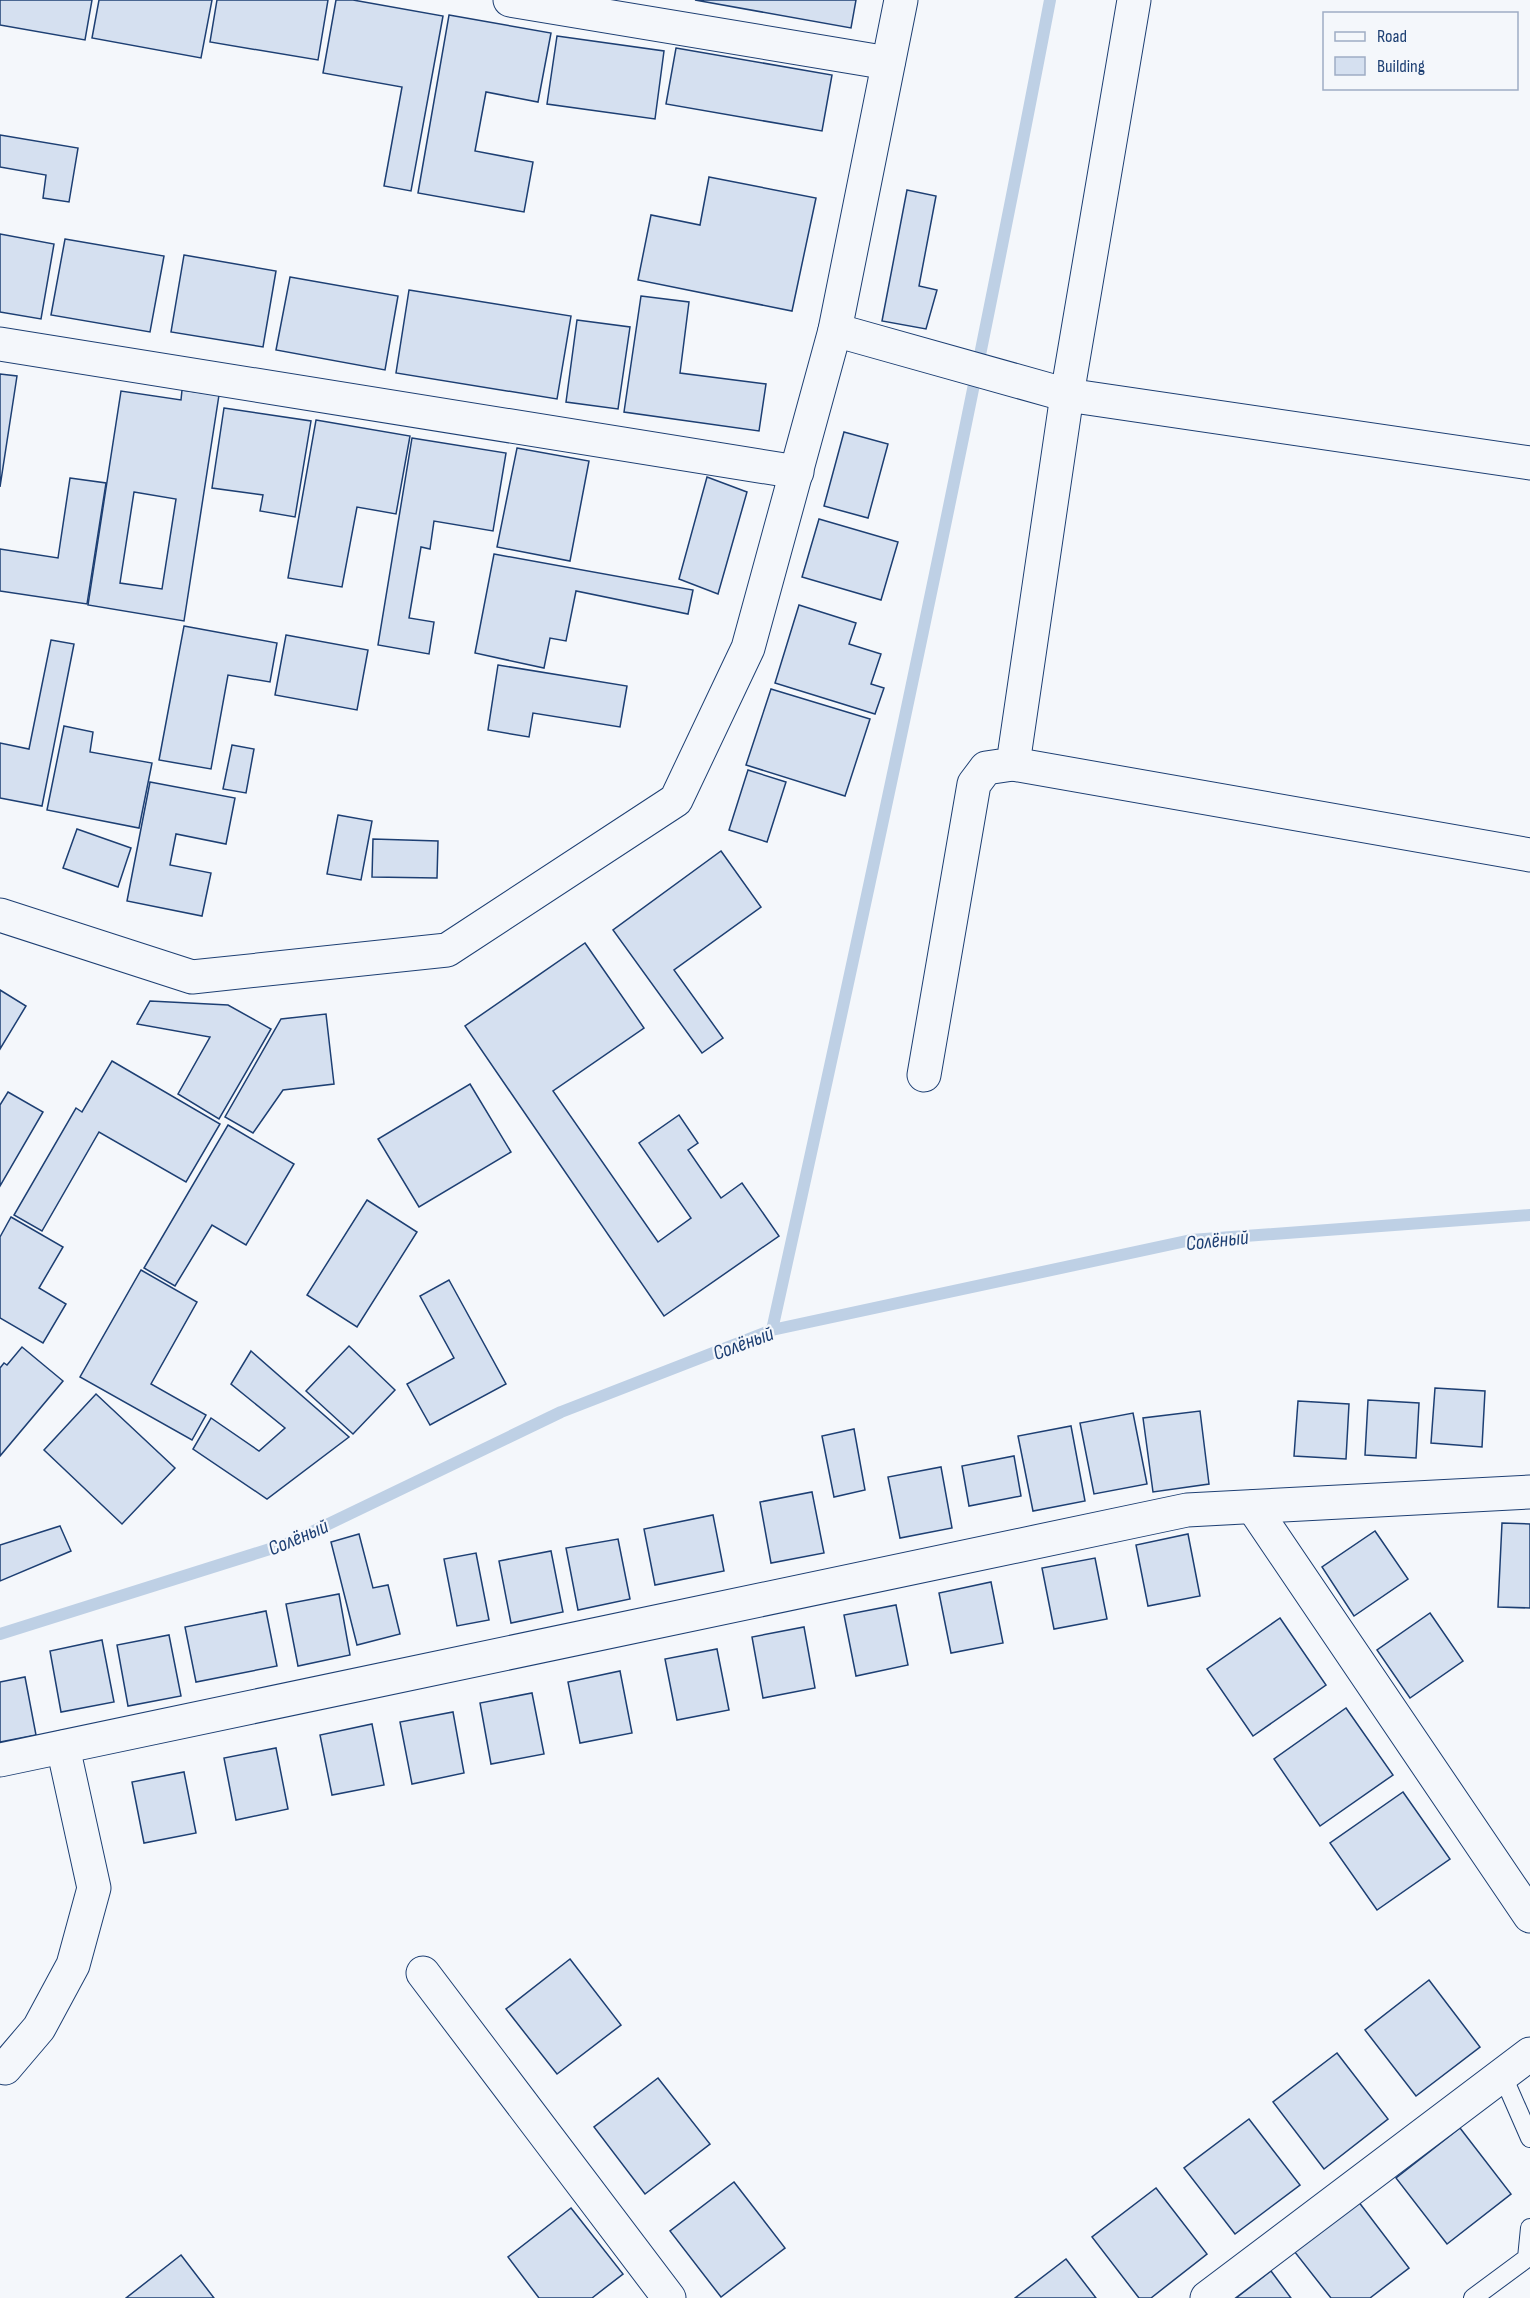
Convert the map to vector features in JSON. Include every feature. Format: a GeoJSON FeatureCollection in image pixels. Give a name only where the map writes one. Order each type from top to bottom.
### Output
{"type":"FeatureCollection","features":[{"type":"Feature","properties":{"kind":"street"},"geometry":{"type":"LineString","coordinates":[[510,0],[888,63]]}},
{"type":"Feature","properties":{"kind":"street"},"geometry":{"type":"LineString","coordinates":[[0,915],[192,977],[447,950],[676,800],[748,648],[836,330],[901,0]]}},
{"type":"Feature","properties":{"kind":"street"},"geometry":{"type":"LineString","coordinates":[[1013,764],[1067,395],[1134,0]]}},
{"type":"Feature","properties":{"kind":"street"},"geometry":{"type":"LineString","coordinates":[[836,330],[1067,395],[1530,464]]}},
{"type":"Feature","properties":{"kind":"street"},"geometry":{"type":"LineString","coordinates":[[0,344],[796,472]]}},
{"type":"Feature","properties":{"kind":"street"},"geometry":{"type":"LineString","coordinates":[[924,1075],[974,784],[986,768],[1013,764],[1530,855]]}},
{"type":"Feature","properties":{"kind":"street"},"geometry":{"type":"LineString","coordinates":[[0,1760],[1187,1510],[1530,1492]]}},
{"type":"Feature","properties":{"kind":"street"},"geometry":{"type":"LineString","coordinates":[[1253,1507],[1530,1916]]}},
{"type":"Feature","properties":{"kind":"street"},"geometry":{"type":"LineString","coordinates":[[5,2068],[39,2028],[73,1965],[94,1888],[63,1747]]}},
{"type":"Feature","properties":{"kind":"street"},"geometry":{"type":"LineString","coordinates":[[423,1973],[669,2298]]}},
{"type":"Feature","properties":{"kind":"street"},"geometry":{"type":"LineString","coordinates":[[1207,2298],[1530,2054]]}},
{"type":"Feature","properties":{"kind":"lane"},"geometry":{"type":"LineString","coordinates":[[1502,2074],[1530,2138]]}},
{"type":"Feature","properties":{"kind":"lane"},"geometry":{"type":"LineString","coordinates":[[1473,2298],[1527,2258],[1530,2228]]}},
{"type":"Feature","properties":{"kind":"building"},"geometry":{"type":"Polygon","coordinates":[[[0,0],[92,0],[85,40],[0,25],[0,0]]]}},
{"type":"Feature","properties":{"kind":"building"},"geometry":{"type":"Polygon","coordinates":[[[99,0],[212,0],[201,58],[92,38],[99,0]]]}},
{"type":"Feature","properties":{"kind":"building"},"geometry":{"type":"Polygon","coordinates":[[[217,0],[328,0],[318,60],[210,42],[217,0]]]}},
{"type":"Feature","properties":{"kind":"building"},"geometry":{"type":"Polygon","coordinates":[[[336,0],[353,0],[443,16],[411,191],[384,186],[402,87],[323,73],[336,0]]]}},
{"type":"Feature","properties":{"kind":"building"},"geometry":{"type":"Polygon","coordinates":[[[695,0],[856,0],[851,28],[695,0]]]}},
{"type":"Feature","properties":{"kind":"building"},"geometry":{"type":"Polygon","coordinates":[[[449,15],[551,33],[538,102],[486,92],[475,151],[533,162],[524,212],[418,193],[449,15]]]}},
{"type":"Feature","properties":{"kind":"building"},"geometry":{"type":"Polygon","coordinates":[[[557,36],[664,51],[655,119],[547,104],[557,36]]]}},
{"type":"Feature","properties":{"kind":"building"},"geometry":{"type":"Polygon","coordinates":[[[676,48],[832,75],[822,131],[666,104],[676,48]]]}},
{"type":"Feature","properties":{"kind":"building"},"geometry":{"type":"Polygon","coordinates":[[[0,135],[78,148],[69,202],[43,198],[46,175],[0,167],[0,135]]]}},
{"type":"Feature","properties":{"kind":"building"},"geometry":{"type":"Polygon","coordinates":[[[709,177],[816,198],[792,311],[638,280],[651,215],[700,225],[709,177]]]}},
{"type":"Feature","properties":{"kind":"building"},"geometry":{"type":"Polygon","coordinates":[[[907,190],[936,196],[919,286],[937,290],[926,329],[882,321],[907,190]]]}},
{"type":"Feature","properties":{"kind":"building"},"geometry":{"type":"Polygon","coordinates":[[[0,234],[54,244],[41,319],[0,312],[0,234]]]}},
{"type":"Feature","properties":{"kind":"building"},"geometry":{"type":"Polygon","coordinates":[[[65,239],[164,256],[150,332],[51,315],[65,239]]]}},
{"type":"Feature","properties":{"kind":"building"},"geometry":{"type":"Polygon","coordinates":[[[184,255],[276,271],[263,347],[171,332],[184,255]]]}},
{"type":"Feature","properties":{"kind":"building"},"geometry":{"type":"Polygon","coordinates":[[[290,277],[398,296],[385,370],[276,350],[290,277]]]}},
{"type":"Feature","properties":{"kind":"building"},"geometry":{"type":"Polygon","coordinates":[[[409,290],[571,316],[557,399],[396,373],[409,290]]]}},
{"type":"Feature","properties":{"kind":"building"},"geometry":{"type":"Polygon","coordinates":[[[641,296],[689,302],[680,373],[766,384],[759,431],[624,412],[641,296]]]}},
{"type":"Feature","properties":{"kind":"building"},"geometry":{"type":"Polygon","coordinates":[[[577,320],[630,327],[618,409],[566,402],[577,320]]]}},
{"type":"Feature","properties":{"kind":"building"},"geometry":{"type":"Polygon","coordinates":[[[0,374],[17,376],[0,487],[0,374]]]}},
{"type":"Feature","properties":{"kind":"building"},"geometry":{"type":"Polygon","coordinates":[[[182,390],[219,395],[184,621],[88,605],[121,391],[181,400],[182,390]],[[134,492],[120,583],[162,589],[176,499],[134,492]]]}},
{"type":"Feature","properties":{"kind":"building"},"geometry":{"type":"Polygon","coordinates":[[[224,408],[311,421],[295,517],[260,511],[263,495],[212,488],[224,408]]]}},
{"type":"Feature","properties":{"kind":"building"},"geometry":{"type":"Polygon","coordinates":[[[316,420],[410,436],[396,514],[357,507],[342,587],[288,578],[316,420]]]}},
{"type":"Feature","properties":{"kind":"building"},"geometry":{"type":"Polygon","coordinates":[[[844,432],[888,444],[868,518],[824,506],[844,432]]]}},
{"type":"Feature","properties":{"kind":"building"},"geometry":{"type":"Polygon","coordinates":[[[412,438],[506,453],[493,531],[434,521],[430,549],[421,547],[409,618],[434,622],[429,654],[378,645],[412,438]]]}},
{"type":"Feature","properties":{"kind":"building"},"geometry":{"type":"Polygon","coordinates":[[[517,448],[589,461],[570,561],[497,547],[517,448]]]}},
{"type":"Feature","properties":{"kind":"building"},"geometry":{"type":"Polygon","coordinates":[[[707,477],[747,492],[718,594],[679,579],[707,477]]]}},
{"type":"Feature","properties":{"kind":"building"},"geometry":{"type":"Polygon","coordinates":[[[70,478],[106,483],[87,604],[0,591],[0,549],[58,558],[70,478]]]}},
{"type":"Feature","properties":{"kind":"building"},"geometry":{"type":"Polygon","coordinates":[[[819,519],[898,542],[881,600],[802,577],[819,519]]]}},
{"type":"Feature","properties":{"kind":"building"},"geometry":{"type":"Polygon","coordinates":[[[494,554],[693,590],[688,614],[576,591],[566,641],[550,638],[544,668],[475,653],[494,554]]]}},
{"type":"Feature","properties":{"kind":"building"},"geometry":{"type":"Polygon","coordinates":[[[799,605],[856,623],[849,644],[881,654],[871,684],[884,688],[875,714],[775,683],[799,605]]]}},
{"type":"Feature","properties":{"kind":"building"},"geometry":{"type":"Polygon","coordinates":[[[184,626],[277,643],[270,682],[228,675],[211,769],[159,760],[184,626]]]}},
{"type":"Feature","properties":{"kind":"building"},"geometry":{"type":"Polygon","coordinates":[[[286,635],[368,650],[357,710],[275,695],[286,635]]]}},
{"type":"Feature","properties":{"kind":"building"},"geometry":{"type":"Polygon","coordinates":[[[51,640],[74,644],[42,806],[0,798],[0,743],[29,749],[51,640]]]}},
{"type":"Feature","properties":{"kind":"building"},"geometry":{"type":"Polygon","coordinates":[[[498,665],[627,686],[620,727],[533,713],[529,737],[488,730],[498,665]]]}},
{"type":"Feature","properties":{"kind":"building"},"geometry":{"type":"Polygon","coordinates":[[[771,689],[870,719],[845,796],[746,765],[771,689]]]}},
{"type":"Feature","properties":{"kind":"building"},"geometry":{"type":"Polygon","coordinates":[[[64,726],[93,732],[90,752],[152,763],[139,828],[47,810],[64,726]]]}},
{"type":"Feature","properties":{"kind":"building"},"geometry":{"type":"Polygon","coordinates":[[[232,745],[254,749],[246,793],[223,789],[232,745]]]}},
{"type":"Feature","properties":{"kind":"building"},"geometry":{"type":"Polygon","coordinates":[[[748,770],[786,782],[767,842],[729,830],[748,770]]]}},
{"type":"Feature","properties":{"kind":"building"},"geometry":{"type":"Polygon","coordinates":[[[150,782],[235,798],[226,844],[176,834],[170,865],[211,873],[202,916],[127,901],[150,782]]]}},
{"type":"Feature","properties":{"kind":"building"},"geometry":{"type":"Polygon","coordinates":[[[338,815],[372,821],[361,880],[327,874],[338,815]]]}},
{"type":"Feature","properties":{"kind":"building"},"geometry":{"type":"Polygon","coordinates":[[[77,829],[131,848],[118,887],[63,868],[77,829]]]}},
{"type":"Feature","properties":{"kind":"building"},"geometry":{"type":"Polygon","coordinates":[[[373,839],[438,841],[437,878],[372,877],[373,839]]]}},
{"type":"Feature","properties":{"kind":"building"},"geometry":{"type":"Polygon","coordinates":[[[721,851],[761,907],[674,970],[723,1038],[702,1053],[613,930],[721,851]]]}},
{"type":"Feature","properties":{"kind":"building"},"geometry":{"type":"Polygon","coordinates":[[[585,943],[644,1028],[553,1091],[658,1242],[691,1218],[639,1143],[679,1115],[698,1143],[688,1150],[721,1198],[742,1183],[779,1236],[664,1316],[465,1026],[585,943]]]}},
{"type":"Feature","properties":{"kind":"building"},"geometry":{"type":"Polygon","coordinates":[[[0,990],[26,1006],[0,1049],[0,990]]]}},
{"type":"Feature","properties":{"kind":"building"},"geometry":{"type":"Polygon","coordinates":[[[150,1001],[228,1005],[271,1029],[219,1119],[178,1094],[210,1037],[137,1024],[150,1001]]]}},
{"type":"Feature","properties":{"kind":"building"},"geometry":{"type":"Polygon","coordinates":[[[326,1014],[334,1084],[283,1090],[253,1133],[225,1117],[281,1019],[326,1014]]]}},
{"type":"Feature","properties":{"kind":"building"},"geometry":{"type":"Polygon","coordinates":[[[112,1061],[220,1124],[186,1182],[99,1132],[42,1231],[14,1215],[76,1108],[82,1112],[112,1061]]]}},
{"type":"Feature","properties":{"kind":"building"},"geometry":{"type":"Polygon","coordinates":[[[470,1084],[511,1152],[419,1207],[378,1139],[470,1084]]]}},
{"type":"Feature","properties":{"kind":"building"},"geometry":{"type":"Polygon","coordinates":[[[8,1092],[43,1112],[0,1186],[0,1105],[8,1092]]]}},
{"type":"Feature","properties":{"kind":"building"},"geometry":{"type":"Polygon","coordinates":[[[228,1125],[294,1164],[246,1245],[212,1225],[175,1286],[144,1268],[228,1125]]]}},
{"type":"Feature","properties":{"kind":"building"},"geometry":{"type":"Polygon","coordinates":[[[367,1200],[417,1232],[357,1327],[307,1295],[367,1200]]]}},
{"type":"Feature","properties":{"kind":"building"},"geometry":{"type":"Polygon","coordinates":[[[11,1217],[63,1247],[39,1288],[66,1304],[43,1343],[0,1318],[0,1237],[11,1217]]]}},
{"type":"Feature","properties":{"kind":"building"},"geometry":{"type":"Polygon","coordinates":[[[141,1270],[197,1302],[151,1384],[206,1415],[192,1440],[80,1377],[141,1270]]]}},
{"type":"Feature","properties":{"kind":"building"},"geometry":{"type":"Polygon","coordinates":[[[449,1280],[506,1384],[430,1425],[407,1384],[454,1358],[420,1296],[449,1280]]]}},
{"type":"Feature","properties":{"kind":"building"},"geometry":{"type":"Polygon","coordinates":[[[349,1346],[395,1390],[353,1434],[306,1391],[349,1346]]]}},
{"type":"Feature","properties":{"kind":"building"},"geometry":{"type":"Polygon","coordinates":[[[22,1347],[63,1381],[0,1456],[0,1368],[4,1363],[7,1365],[22,1347]]]}},
{"type":"Feature","properties":{"kind":"building"},"geometry":{"type":"Polygon","coordinates":[[[251,1351],[349,1437],[267,1499],[193,1449],[211,1418],[259,1451],[285,1428],[231,1384],[251,1351]]]}},
{"type":"Feature","properties":{"kind":"building"},"geometry":{"type":"Polygon","coordinates":[[[1435,1388],[1485,1391],[1482,1447],[1431,1443],[1435,1388]]]}},
{"type":"Feature","properties":{"kind":"building"},"geometry":{"type":"Polygon","coordinates":[[[96,1394],[175,1468],[122,1524],[44,1450],[96,1394]]]}},
{"type":"Feature","properties":{"kind":"building"},"geometry":{"type":"Polygon","coordinates":[[[1368,1400],[1419,1403],[1416,1458],[1365,1455],[1368,1400]]]}},
{"type":"Feature","properties":{"kind":"building"},"geometry":{"type":"Polygon","coordinates":[[[1298,1401],[1349,1404],[1346,1459],[1294,1456],[1298,1401]]]}},
{"type":"Feature","properties":{"kind":"building"},"geometry":{"type":"Polygon","coordinates":[[[1200,1411],[1209,1484],[1153,1492],[1143,1418],[1200,1411]]]}},
{"type":"Feature","properties":{"kind":"building"},"geometry":{"type":"Polygon","coordinates":[[[1133,1413],[1147,1484],[1094,1494],[1080,1423],[1133,1413]]]}},
{"type":"Feature","properties":{"kind":"building"},"geometry":{"type":"Polygon","coordinates":[[[1071,1426],[1085,1501],[1033,1511],[1018,1436],[1071,1426]]]}},
{"type":"Feature","properties":{"kind":"building"},"geometry":{"type":"Polygon","coordinates":[[[854,1429],[865,1490],[834,1497],[822,1436],[854,1429]]]}},
{"type":"Feature","properties":{"kind":"building"},"geometry":{"type":"Polygon","coordinates":[[[1014,1456],[1021,1496],[969,1506],[962,1466],[1014,1456]]]}},
{"type":"Feature","properties":{"kind":"building"},"geometry":{"type":"Polygon","coordinates":[[[941,1467],[952,1528],[900,1538],[888,1477],[941,1467]]]}},
{"type":"Feature","properties":{"kind":"building"},"geometry":{"type":"Polygon","coordinates":[[[812,1492],[824,1553],[771,1563],[760,1502],[812,1492]]]}},
{"type":"Feature","properties":{"kind":"building"},"geometry":{"type":"Polygon","coordinates":[[[713,1515],[724,1571],[655,1585],[644,1529],[713,1515]]]}},
{"type":"Feature","properties":{"kind":"building"},"geometry":{"type":"Polygon","coordinates":[[[1502,1523],[1530,1524],[1530,1608],[1498,1607],[1502,1523]]]}},
{"type":"Feature","properties":{"kind":"building"},"geometry":{"type":"Polygon","coordinates":[[[60,1526],[71,1551],[0,1581],[0,1545],[60,1526]]]}},
{"type":"Feature","properties":{"kind":"building"},"geometry":{"type":"Polygon","coordinates":[[[1375,1531],[1408,1579],[1354,1616],[1322,1567],[1375,1531]]]}},
{"type":"Feature","properties":{"kind":"building"},"geometry":{"type":"Polygon","coordinates":[[[359,1534],[373,1588],[388,1585],[400,1634],[357,1645],[331,1542],[359,1534]]]}},
{"type":"Feature","properties":{"kind":"building"},"geometry":{"type":"Polygon","coordinates":[[[1188,1534],[1200,1596],[1148,1606],[1136,1545],[1188,1534]]]}},
{"type":"Feature","properties":{"kind":"building"},"geometry":{"type":"Polygon","coordinates":[[[618,1539],[630,1599],[578,1610],[566,1548],[618,1539]]]}},
{"type":"Feature","properties":{"kind":"building"},"geometry":{"type":"Polygon","coordinates":[[[551,1551],[563,1612],[511,1623],[499,1561],[551,1551]]]}},
{"type":"Feature","properties":{"kind":"building"},"geometry":{"type":"Polygon","coordinates":[[[476,1553],[489,1620],[457,1626],[444,1559],[476,1553]]]}},
{"type":"Feature","properties":{"kind":"building"},"geometry":{"type":"Polygon","coordinates":[[[1095,1558],[1107,1619],[1054,1629],[1042,1568],[1095,1558]]]}},
{"type":"Feature","properties":{"kind":"building"},"geometry":{"type":"Polygon","coordinates":[[[991,1582],[1003,1643],[951,1653],[939,1593],[991,1582]]]}},
{"type":"Feature","properties":{"kind":"building"},"geometry":{"type":"Polygon","coordinates":[[[339,1594],[350,1655],[298,1666],[286,1604],[339,1594]]]}},
{"type":"Feature","properties":{"kind":"building"},"geometry":{"type":"Polygon","coordinates":[[[896,1605],[908,1665],[856,1676],[844,1615],[896,1605]]]}},
{"type":"Feature","properties":{"kind":"building"},"geometry":{"type":"Polygon","coordinates":[[[266,1611],[277,1666],[196,1682],[185,1627],[266,1611]]]}},
{"type":"Feature","properties":{"kind":"building"},"geometry":{"type":"Polygon","coordinates":[[[1430,1613],[1463,1661],[1410,1698],[1377,1650],[1430,1613]]]}},
{"type":"Feature","properties":{"kind":"building"},"geometry":{"type":"Polygon","coordinates":[[[1280,1618],[1326,1685],[1253,1736],[1207,1669],[1280,1618]]]}},
{"type":"Feature","properties":{"kind":"building"},"geometry":{"type":"Polygon","coordinates":[[[804,1627],[815,1688],[763,1698],[752,1637],[804,1627]]]}},
{"type":"Feature","properties":{"kind":"building"},"geometry":{"type":"Polygon","coordinates":[[[169,1635],[181,1696],[128,1706],[117,1645],[169,1635]]]}},
{"type":"Feature","properties":{"kind":"building"},"geometry":{"type":"Polygon","coordinates":[[[102,1640],[114,1702],[61,1712],[50,1651],[102,1640]]]}},
{"type":"Feature","properties":{"kind":"building"},"geometry":{"type":"Polygon","coordinates":[[[717,1649],[729,1710],[677,1720],[665,1659],[717,1649]]]}},
{"type":"Feature","properties":{"kind":"building"},"geometry":{"type":"Polygon","coordinates":[[[620,1671],[632,1733],[580,1743],[568,1682],[620,1671]]]}},
{"type":"Feature","properties":{"kind":"building"},"geometry":{"type":"Polygon","coordinates":[[[25,1677],[36,1735],[0,1742],[0,1682],[25,1677]]]}},
{"type":"Feature","properties":{"kind":"building"},"geometry":{"type":"Polygon","coordinates":[[[532,1693],[544,1754],[491,1764],[480,1703],[532,1693]]]}},
{"type":"Feature","properties":{"kind":"building"},"geometry":{"type":"Polygon","coordinates":[[[1346,1708],[1393,1775],[1320,1826],[1274,1759],[1346,1708]]]}},
{"type":"Feature","properties":{"kind":"building"},"geometry":{"type":"Polygon","coordinates":[[[453,1712],[464,1773],[412,1784],[400,1722],[453,1712]]]}},
{"type":"Feature","properties":{"kind":"building"},"geometry":{"type":"Polygon","coordinates":[[[372,1724],[384,1785],[332,1795],[320,1735],[372,1724]]]}},
{"type":"Feature","properties":{"kind":"building"},"geometry":{"type":"Polygon","coordinates":[[[276,1748],[288,1809],[236,1820],[224,1758],[276,1748]]]}},
{"type":"Feature","properties":{"kind":"building"},"geometry":{"type":"Polygon","coordinates":[[[184,1772],[196,1833],[144,1843],[132,1782],[184,1772]]]}},
{"type":"Feature","properties":{"kind":"building"},"geometry":{"type":"Polygon","coordinates":[[[1403,1792],[1450,1859],[1377,1910],[1330,1843],[1403,1792]]]}},
{"type":"Feature","properties":{"kind":"building"},"geometry":{"type":"Polygon","coordinates":[[[570,1959],[621,2025],[557,2074],[506,2009],[570,1959]]]}},
{"type":"Feature","properties":{"kind":"building"},"geometry":{"type":"Polygon","coordinates":[[[1429,1980],[1480,2047],[1416,2096],[1365,2030],[1429,1980]]]}},
{"type":"Feature","properties":{"kind":"building"},"geometry":{"type":"Polygon","coordinates":[[[1337,2053],[1388,2119],[1324,2169],[1273,2102],[1337,2053]]]}},
{"type":"Feature","properties":{"kind":"building"},"geometry":{"type":"Polygon","coordinates":[[[658,2078],[710,2144],[645,2194],[594,2127],[658,2078]]]}},
{"type":"Feature","properties":{"kind":"building"},"geometry":{"type":"Polygon","coordinates":[[[1249,2119],[1300,2185],[1235,2234],[1184,2168],[1249,2119]]]}},
{"type":"Feature","properties":{"kind":"building"},"geometry":{"type":"Polygon","coordinates":[[[1460,2128],[1511,2194],[1447,2244],[1396,2178],[1460,2128]]]}},
{"type":"Feature","properties":{"kind":"building"},"geometry":{"type":"Polygon","coordinates":[[[734,2182],[785,2248],[721,2297],[670,2231],[734,2182]]]}},
{"type":"Feature","properties":{"kind":"building"},"geometry":{"type":"Polygon","coordinates":[[[1156,2188],[1207,2254],[1151,2298],[1139,2298],[1092,2237],[1156,2188]]]}},
{"type":"Feature","properties":{"kind":"building"},"geometry":{"type":"Polygon","coordinates":[[[1358,2201],[1409,2268],[1370,2298],[1331,2298],[1294,2251],[1358,2201]]]}},
{"type":"Feature","properties":{"kind":"building"},"geometry":{"type":"Polygon","coordinates":[[[571,2208],[623,2274],[592,2298],[539,2298],[508,2257],[571,2208]]]}},
{"type":"Feature","properties":{"kind":"building"},"geometry":{"type":"Polygon","coordinates":[[[181,2255],[214,2298],[126,2298],[181,2255]]]}},
{"type":"Feature","properties":{"kind":"building"},"geometry":{"type":"Polygon","coordinates":[[[1066,2259],[1096,2298],[1015,2298],[1066,2259]]]}},
{"type":"Feature","properties":{"kind":"building"},"geometry":{"type":"Polygon","coordinates":[[[1271,2271],[1291,2298],[1236,2298],[1271,2271]]]}},
{"type":"Feature","properties":{"kind":"waterway"},"geometry":{"type":"LineString","coordinates":[[772,1330],[916,666],[1050,0]]}},
{"type":"Feature","properties":{"kind":"waterway","name":"Солёный"},"geometry":{"type":"LineString","coordinates":[[0,1634],[289,1543],[561,1412],[772,1330],[1191,1240],[1530,1215]]}}]}
